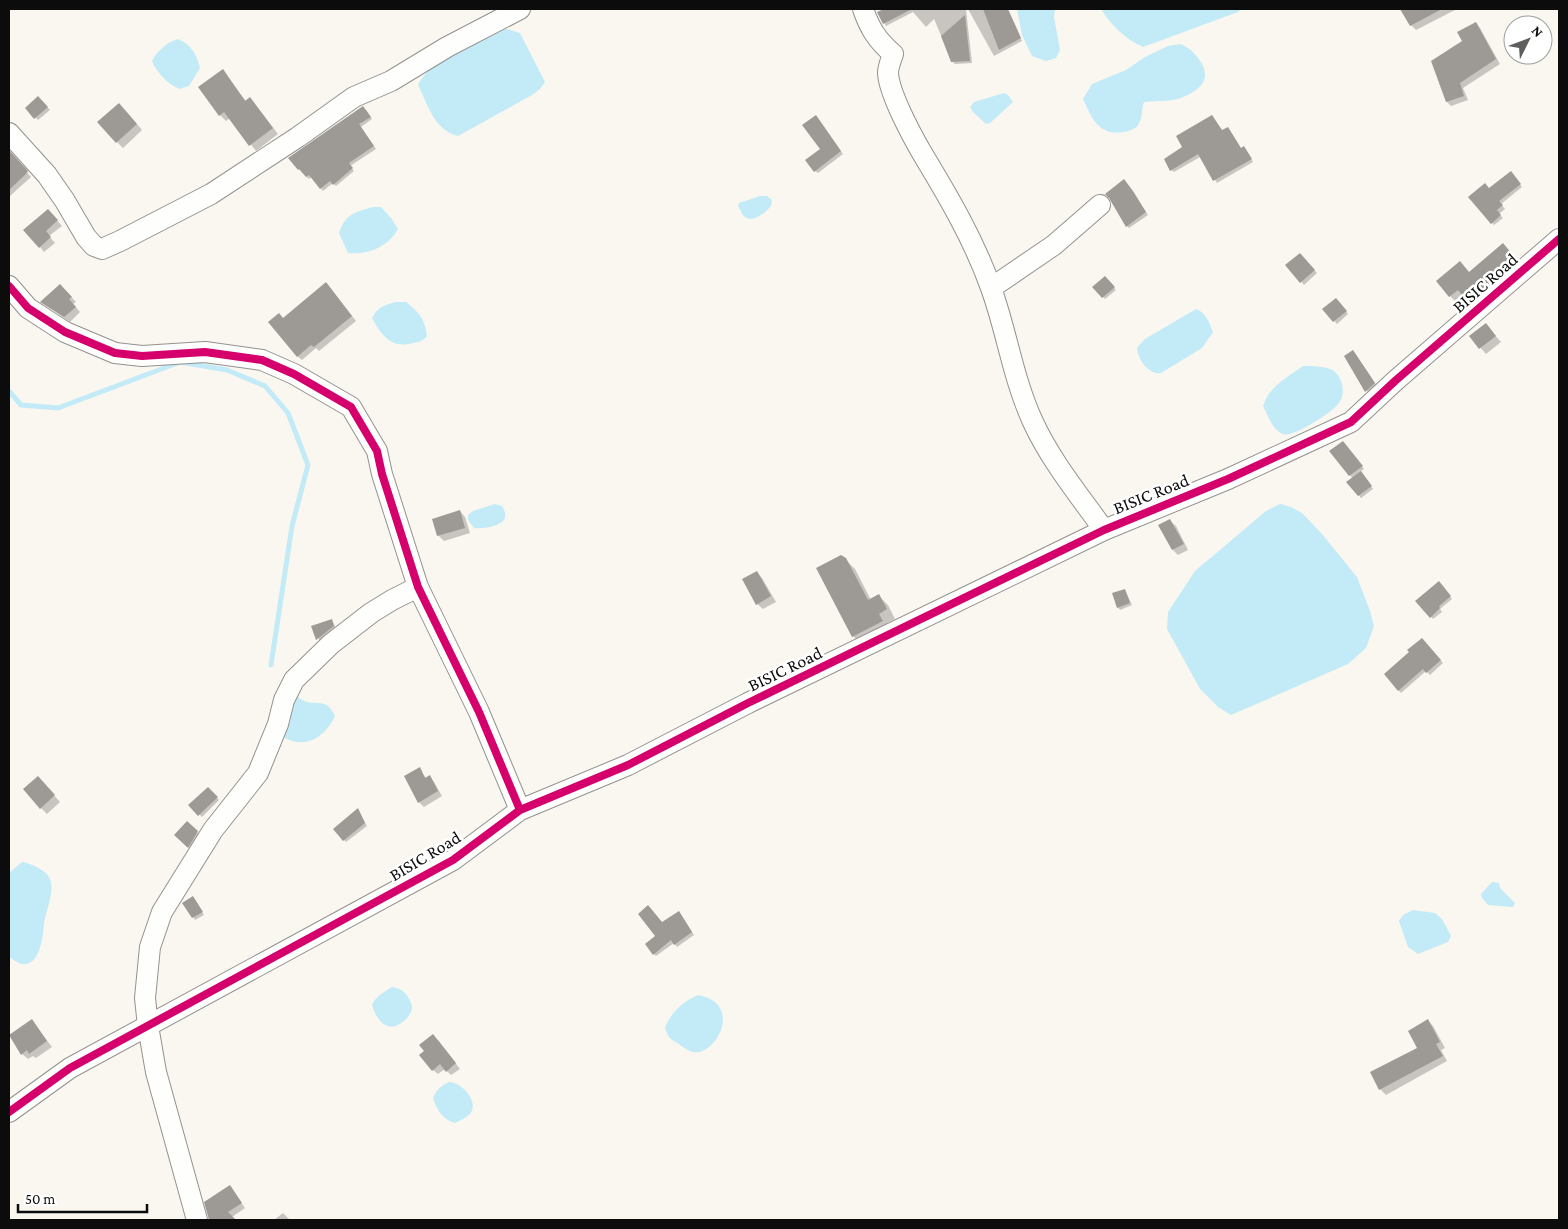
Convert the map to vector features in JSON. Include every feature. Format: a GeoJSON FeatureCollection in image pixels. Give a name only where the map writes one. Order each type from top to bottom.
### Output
{"type":"FeatureCollection","features":[{"type":"Feature","properties":{"kind":"street"},"geometry":{"type":"LineString","coordinates":[[9,133],[47,176],[65,201],[86,237],[94,246],[102,249],[211,194],[298,137],[354,97],[391,81],[447,47],[520,9]]}},
{"type":"Feature","properties":{"kind":"street"},"geometry":{"type":"LineString","coordinates":[[863,9],[870,29],[892,54],[888,72],[892,90],[916,143],[945,190],[965,229],[991,288],[1016,379],[1033,422],[1049,452],[1104,530]]}},
{"type":"Feature","properties":{"kind":"street"},"geometry":{"type":"LineString","coordinates":[[991,288],[1054,245],[1100,205]]}},
{"type":"Feature","properties":{"kind":"street","name":"BISIC Road"},"geometry":{"type":"LineString","coordinates":[[9,1112],[70,1068],[453,860],[520,810],[628,765],[748,703],[1104,530],[1228,479],[1350,422],[1559,239]]}},
{"type":"Feature","properties":{"kind":"street"},"geometry":{"type":"LineString","coordinates":[[9,286],[28,308],[64,332],[115,353],[142,356],[205,352],[262,360],[294,374],[351,407],[377,451],[382,474],[418,587],[478,712],[520,810]]}},
{"type":"Feature","properties":{"kind":"street"},"geometry":{"type":"LineString","coordinates":[[197,1220],[156,1072],[148,1026],[145,998],[150,947],[162,912],[213,830],[258,773],[278,724],[284,700],[294,680],[331,644],[358,623],[392,600],[418,587]]}},
{"type":"Feature","properties":{"kind":"water"},"geometry":{"type":"Polygon","coordinates":[[[1017,9],[1055,9],[1054,17],[1060,50],[1056,58],[1046,61],[1032,56],[1022,35],[1017,9]]]}},
{"type":"Feature","properties":{"kind":"water"},"geometry":{"type":"Polygon","coordinates":[[[1101,9],[1241,9],[1238,12],[1143,47],[1119,31],[1101,9]]]}},
{"type":"Feature","properties":{"kind":"water"},"geometry":{"type":"Polygon","coordinates":[[[497,26],[520,33],[545,82],[532,95],[458,136],[450,133],[433,116],[418,85],[423,76],[442,60],[497,26]]]}},
{"type":"Feature","properties":{"kind":"water"},"geometry":{"type":"Polygon","coordinates":[[[178,39],[193,50],[200,68],[189,86],[179,89],[163,77],[152,61],[163,47],[178,39]]]}},
{"type":"Feature","properties":{"kind":"water"},"geometry":{"type":"Polygon","coordinates":[[[1181,44],[1194,53],[1203,66],[1204,79],[1199,87],[1177,99],[1144,102],[1140,122],[1134,129],[1115,133],[1102,129],[1093,119],[1083,99],[1092,84],[1126,70],[1145,57],[1168,46],[1181,44]]]}},
{"type":"Feature","properties":{"kind":"water"},"geometry":{"type":"Polygon","coordinates":[[[1004,93],[1013,102],[990,123],[986,124],[970,107],[974,102],[1004,93]]]}},
{"type":"Feature","properties":{"kind":"water"},"geometry":{"type":"Polygon","coordinates":[[[760,196],[767,196],[772,200],[771,206],[763,214],[755,218],[745,217],[738,206],[739,203],[760,196]]]}},
{"type":"Feature","properties":{"kind":"water"},"geometry":{"type":"Polygon","coordinates":[[[373,207],[381,207],[398,229],[389,241],[377,248],[363,253],[348,253],[339,233],[341,227],[352,215],[373,207]]]}},
{"type":"Feature","properties":{"kind":"water"},"geometry":{"type":"Polygon","coordinates":[[[396,302],[406,302],[421,316],[427,336],[423,340],[399,344],[388,340],[380,330],[372,318],[382,307],[396,302]]]}},
{"type":"Feature","properties":{"kind":"water"},"geometry":{"type":"Polygon","coordinates":[[[1196,309],[1205,316],[1213,332],[1202,348],[1161,373],[1152,372],[1142,362],[1137,348],[1145,339],[1196,309]]]}},
{"type":"Feature","properties":{"kind":"water"},"geometry":{"type":"Polygon","coordinates":[[[1303,366],[1323,367],[1334,371],[1342,386],[1341,399],[1335,407],[1321,418],[1295,432],[1283,434],[1273,426],[1263,406],[1274,388],[1303,366]]]}},
{"type":"Feature","properties":{"kind":"water"},"geometry":{"type":"Polygon","coordinates":[[[495,504],[502,506],[505,513],[503,521],[491,527],[474,528],[468,520],[468,515],[473,511],[495,504]]]}},
{"type":"Feature","properties":{"kind":"water"},"geometry":{"type":"Polygon","coordinates":[[[1280,504],[1302,513],[1357,577],[1374,626],[1366,648],[1348,664],[1231,715],[1218,707],[1200,689],[1167,629],[1168,612],[1195,571],[1266,511],[1280,504]]]}},
{"type":"Feature","properties":{"kind":"water"},"geometry":{"type":"Polygon","coordinates":[[[297,696],[308,702],[327,705],[335,716],[326,730],[307,742],[291,741],[283,737],[290,722],[292,699],[297,696]]]}},
{"type":"Feature","properties":{"kind":"water"},"geometry":{"type":"Polygon","coordinates":[[[22,862],[44,871],[51,882],[50,900],[40,947],[35,958],[26,964],[17,962],[9,957],[9,873],[22,862]]]}},
{"type":"Feature","properties":{"kind":"water"},"geometry":{"type":"Polygon","coordinates":[[[1492,882],[1499,883],[1500,888],[1515,903],[1513,907],[1488,905],[1482,898],[1481,894],[1492,882]]]}},
{"type":"Feature","properties":{"kind":"water"},"geometry":{"type":"Polygon","coordinates":[[[1413,910],[1435,913],[1442,919],[1451,936],[1448,942],[1418,954],[1408,947],[1399,921],[1403,915],[1413,910]]]}},
{"type":"Feature","properties":{"kind":"water"},"geometry":{"type":"Polygon","coordinates":[[[392,987],[405,993],[411,1002],[412,1008],[405,1020],[394,1026],[389,1026],[380,1021],[372,1005],[378,997],[392,987]]]}},
{"type":"Feature","properties":{"kind":"water"},"geometry":{"type":"Polygon","coordinates":[[[698,995],[712,1000],[720,1008],[723,1018],[717,1039],[701,1051],[693,1052],[672,1040],[668,1036],[665,1027],[678,1008],[698,995]]]}},
{"type":"Feature","properties":{"kind":"water"},"geometry":{"type":"Polygon","coordinates":[[[449,1082],[459,1085],[464,1089],[473,1104],[470,1114],[455,1123],[447,1120],[441,1114],[433,1098],[439,1088],[449,1082]]]}},
{"type":"Feature","properties":{"kind":"building"},"geometry":{"type":"Polygon","coordinates":[[[884,9],[912,9],[883,24],[877,12],[884,9]]]}},
{"type":"Feature","properties":{"kind":"building"},"geometry":{"type":"Polygon","coordinates":[[[983,9],[1008,9],[1021,38],[999,50],[983,9]]]}},
{"type":"Feature","properties":{"kind":"building"},"geometry":{"type":"Polygon","coordinates":[[[1400,9],[1442,9],[1410,26],[1400,9]]]}},
{"type":"Feature","properties":{"kind":"building"},"geometry":{"type":"Polygon","coordinates":[[[965,15],[970,61],[951,62],[941,36],[965,15]]]}},
{"type":"Feature","properties":{"kind":"building"},"geometry":{"type":"Polygon","coordinates":[[[1476,22],[1496,59],[1460,83],[1464,96],[1446,102],[1431,61],[1462,41],[1457,32],[1476,22]]]}},
{"type":"Feature","properties":{"kind":"building"},"geometry":{"type":"Polygon","coordinates":[[[223,69],[245,101],[250,97],[273,128],[249,146],[224,112],[219,116],[198,87],[223,69]]]}},
{"type":"Feature","properties":{"kind":"building"},"geometry":{"type":"Polygon","coordinates":[[[38,96],[48,107],[34,119],[25,108],[38,96]]]}},
{"type":"Feature","properties":{"kind":"building"},"geometry":{"type":"Polygon","coordinates":[[[119,103],[137,124],[116,143],[97,122],[119,103]]]}},
{"type":"Feature","properties":{"kind":"building"},"geometry":{"type":"Polygon","coordinates":[[[363,106],[371,117],[359,124],[374,146],[349,163],[353,168],[333,185],[330,181],[320,189],[309,175],[306,177],[288,158],[363,106]]]}},
{"type":"Feature","properties":{"kind":"building"},"geometry":{"type":"Polygon","coordinates":[[[816,115],[841,151],[814,172],[805,160],[820,149],[802,125],[816,115]]]}},
{"type":"Feature","properties":{"kind":"building"},"geometry":{"type":"Polygon","coordinates":[[[1212,115],[1222,130],[1228,127],[1241,148],[1244,146],[1252,159],[1213,181],[1198,154],[1170,171],[1164,159],[1182,147],[1176,136],[1212,115]]]}},
{"type":"Feature","properties":{"kind":"building"},"geometry":{"type":"Polygon","coordinates":[[[9,150],[28,171],[9,190],[9,150]]]}},
{"type":"Feature","properties":{"kind":"building"},"geometry":{"type":"Polygon","coordinates":[[[1511,171],[1521,184],[1499,201],[1503,205],[1497,210],[1501,215],[1491,224],[1468,197],[1485,183],[1489,188],[1511,171]]]}},
{"type":"Feature","properties":{"kind":"building"},"geometry":{"type":"Polygon","coordinates":[[[1124,179],[1146,212],[1126,227],[1105,194],[1124,179]]]}},
{"type":"Feature","properties":{"kind":"building"},"geometry":{"type":"Polygon","coordinates":[[[48,209],[58,220],[46,231],[51,237],[39,248],[23,230],[48,209]]]}},
{"type":"Feature","properties":{"kind":"building"},"geometry":{"type":"Polygon","coordinates":[[[1503,243],[1517,260],[1468,302],[1458,290],[1449,297],[1436,281],[1460,261],[1469,272],[1503,243]]]}},
{"type":"Feature","properties":{"kind":"building"},"geometry":{"type":"Polygon","coordinates":[[[1300,253],[1315,270],[1300,283],[1285,265],[1300,253]]]}},
{"type":"Feature","properties":{"kind":"building"},"geometry":{"type":"Polygon","coordinates":[[[1105,276],[1115,287],[1102,298],[1092,287],[1105,276]]]}},
{"type":"Feature","properties":{"kind":"building"},"geometry":{"type":"Polygon","coordinates":[[[326,282],[352,316],[314,347],[311,345],[297,357],[268,322],[279,313],[283,318],[326,282]]]}},
{"type":"Feature","properties":{"kind":"building"},"geometry":{"type":"Polygon","coordinates":[[[60,284],[72,297],[69,299],[76,307],[64,317],[40,302],[60,284]]]}},
{"type":"Feature","properties":{"kind":"building"},"geometry":{"type":"Polygon","coordinates":[[[1336,298],[1347,311],[1333,322],[1322,309],[1336,298]]]}},
{"type":"Feature","properties":{"kind":"building"},"geometry":{"type":"Polygon","coordinates":[[[1486,323],[1496,336],[1479,349],[1469,336],[1486,323]]]}},
{"type":"Feature","properties":{"kind":"building"},"geometry":{"type":"Polygon","coordinates":[[[1353,350],[1375,383],[1365,392],[1344,356],[1353,350]]]}},
{"type":"Feature","properties":{"kind":"building"},"geometry":{"type":"Polygon","coordinates":[[[1343,441],[1363,466],[1349,476],[1329,451],[1343,441]]]}},
{"type":"Feature","properties":{"kind":"building"},"geometry":{"type":"Polygon","coordinates":[[[1361,471],[1372,486],[1358,496],[1346,482],[1361,471]]]}},
{"type":"Feature","properties":{"kind":"building"},"geometry":{"type":"Polygon","coordinates":[[[460,510],[465,528],[437,536],[432,519],[460,510]]]}},
{"type":"Feature","properties":{"kind":"building"},"geometry":{"type":"Polygon","coordinates":[[[1170,519],[1184,544],[1172,550],[1158,525],[1170,519]]]}},
{"type":"Feature","properties":{"kind":"building"},"geometry":{"type":"Polygon","coordinates":[[[841,555],[846,558],[868,600],[879,594],[887,609],[879,614],[883,621],[852,637],[816,568],[841,555]]]}},
{"type":"Feature","properties":{"kind":"building"},"geometry":{"type":"Polygon","coordinates":[[[757,571],[771,596],[756,605],[742,579],[757,571]]]}},
{"type":"Feature","properties":{"kind":"building"},"geometry":{"type":"Polygon","coordinates":[[[1439,581],[1451,596],[1439,606],[1440,608],[1430,618],[1415,601],[1439,581]]]}},
{"type":"Feature","properties":{"kind":"building"},"geometry":{"type":"Polygon","coordinates":[[[1125,589],[1130,603],[1117,608],[1112,593],[1125,589]]]}},
{"type":"Feature","properties":{"kind":"building"},"geometry":{"type":"Polygon","coordinates":[[[332,619],[334,626],[316,640],[311,626],[332,619]]]}},
{"type":"Feature","properties":{"kind":"building"},"geometry":{"type":"Polygon","coordinates":[[[1422,638],[1441,660],[1426,673],[1423,669],[1398,691],[1384,674],[1409,652],[1407,650],[1422,638]]]}},
{"type":"Feature","properties":{"kind":"building"},"geometry":{"type":"Polygon","coordinates":[[[420,767],[425,778],[430,775],[438,791],[418,803],[404,776],[420,767]]]}},
{"type":"Feature","properties":{"kind":"building"},"geometry":{"type":"Polygon","coordinates":[[[38,776],[55,795],[40,809],[23,789],[38,776]]]}},
{"type":"Feature","properties":{"kind":"building"},"geometry":{"type":"Polygon","coordinates":[[[208,787],[218,797],[198,816],[188,805],[208,787]]]}},
{"type":"Feature","properties":{"kind":"building"},"geometry":{"type":"Polygon","coordinates":[[[358,808],[365,823],[343,841],[333,829],[358,808]]]}},
{"type":"Feature","properties":{"kind":"building"},"geometry":{"type":"Polygon","coordinates":[[[187,821],[198,831],[188,848],[174,835],[187,821]]]}},
{"type":"Feature","properties":{"kind":"building"},"geometry":{"type":"Polygon","coordinates":[[[193,896],[203,912],[192,918],[182,903],[193,896]]]}},
{"type":"Feature","properties":{"kind":"building"},"geometry":{"type":"Polygon","coordinates":[[[648,905],[662,922],[679,911],[692,932],[674,945],[671,940],[653,955],[645,944],[655,936],[638,914],[648,905]]]}},
{"type":"Feature","properties":{"kind":"building"},"geometry":{"type":"Polygon","coordinates":[[[32,1019],[47,1041],[29,1054],[27,1050],[21,1055],[9,1035],[32,1019]]]}},
{"type":"Feature","properties":{"kind":"building"},"geometry":{"type":"Polygon","coordinates":[[[1428,1019],[1440,1042],[1436,1044],[1443,1056],[1379,1090],[1370,1072],[1417,1048],[1408,1031],[1428,1019]]]}},
{"type":"Feature","properties":{"kind":"building"},"geometry":{"type":"Polygon","coordinates":[[[433,1034],[456,1063],[446,1072],[440,1064],[432,1071],[419,1055],[424,1051],[419,1045],[433,1034]]]}},
{"type":"Feature","properties":{"kind":"building"},"geometry":{"type":"Polygon","coordinates":[[[230,1185],[242,1203],[228,1212],[236,1220],[209,1220],[204,1202],[230,1185]]]}},
{"type":"Feature","properties":{"kind":"waterway"},"geometry":{"type":"LineString","coordinates":[[9,391],[21,405],[58,408],[180,362],[227,370],[265,386],[288,413],[308,465],[292,526],[271,665]]}},
{"type":"Feature","properties":{"kind":"cycle path"},"geometry":{"type":"LineString","coordinates":[[9,1112],[70,1068],[453,860],[520,810],[628,765],[748,703],[1104,530],[1228,479],[1351,422],[1395,381],[1559,239]]}},
{"type":"Feature","properties":{"kind":"cycle path"},"geometry":{"type":"LineString","coordinates":[[9,286],[28,308],[65,332],[115,353],[142,356],[205,352],[262,360],[294,374],[351,407],[377,451],[382,474],[418,587],[479,712],[520,810]]}}]}
